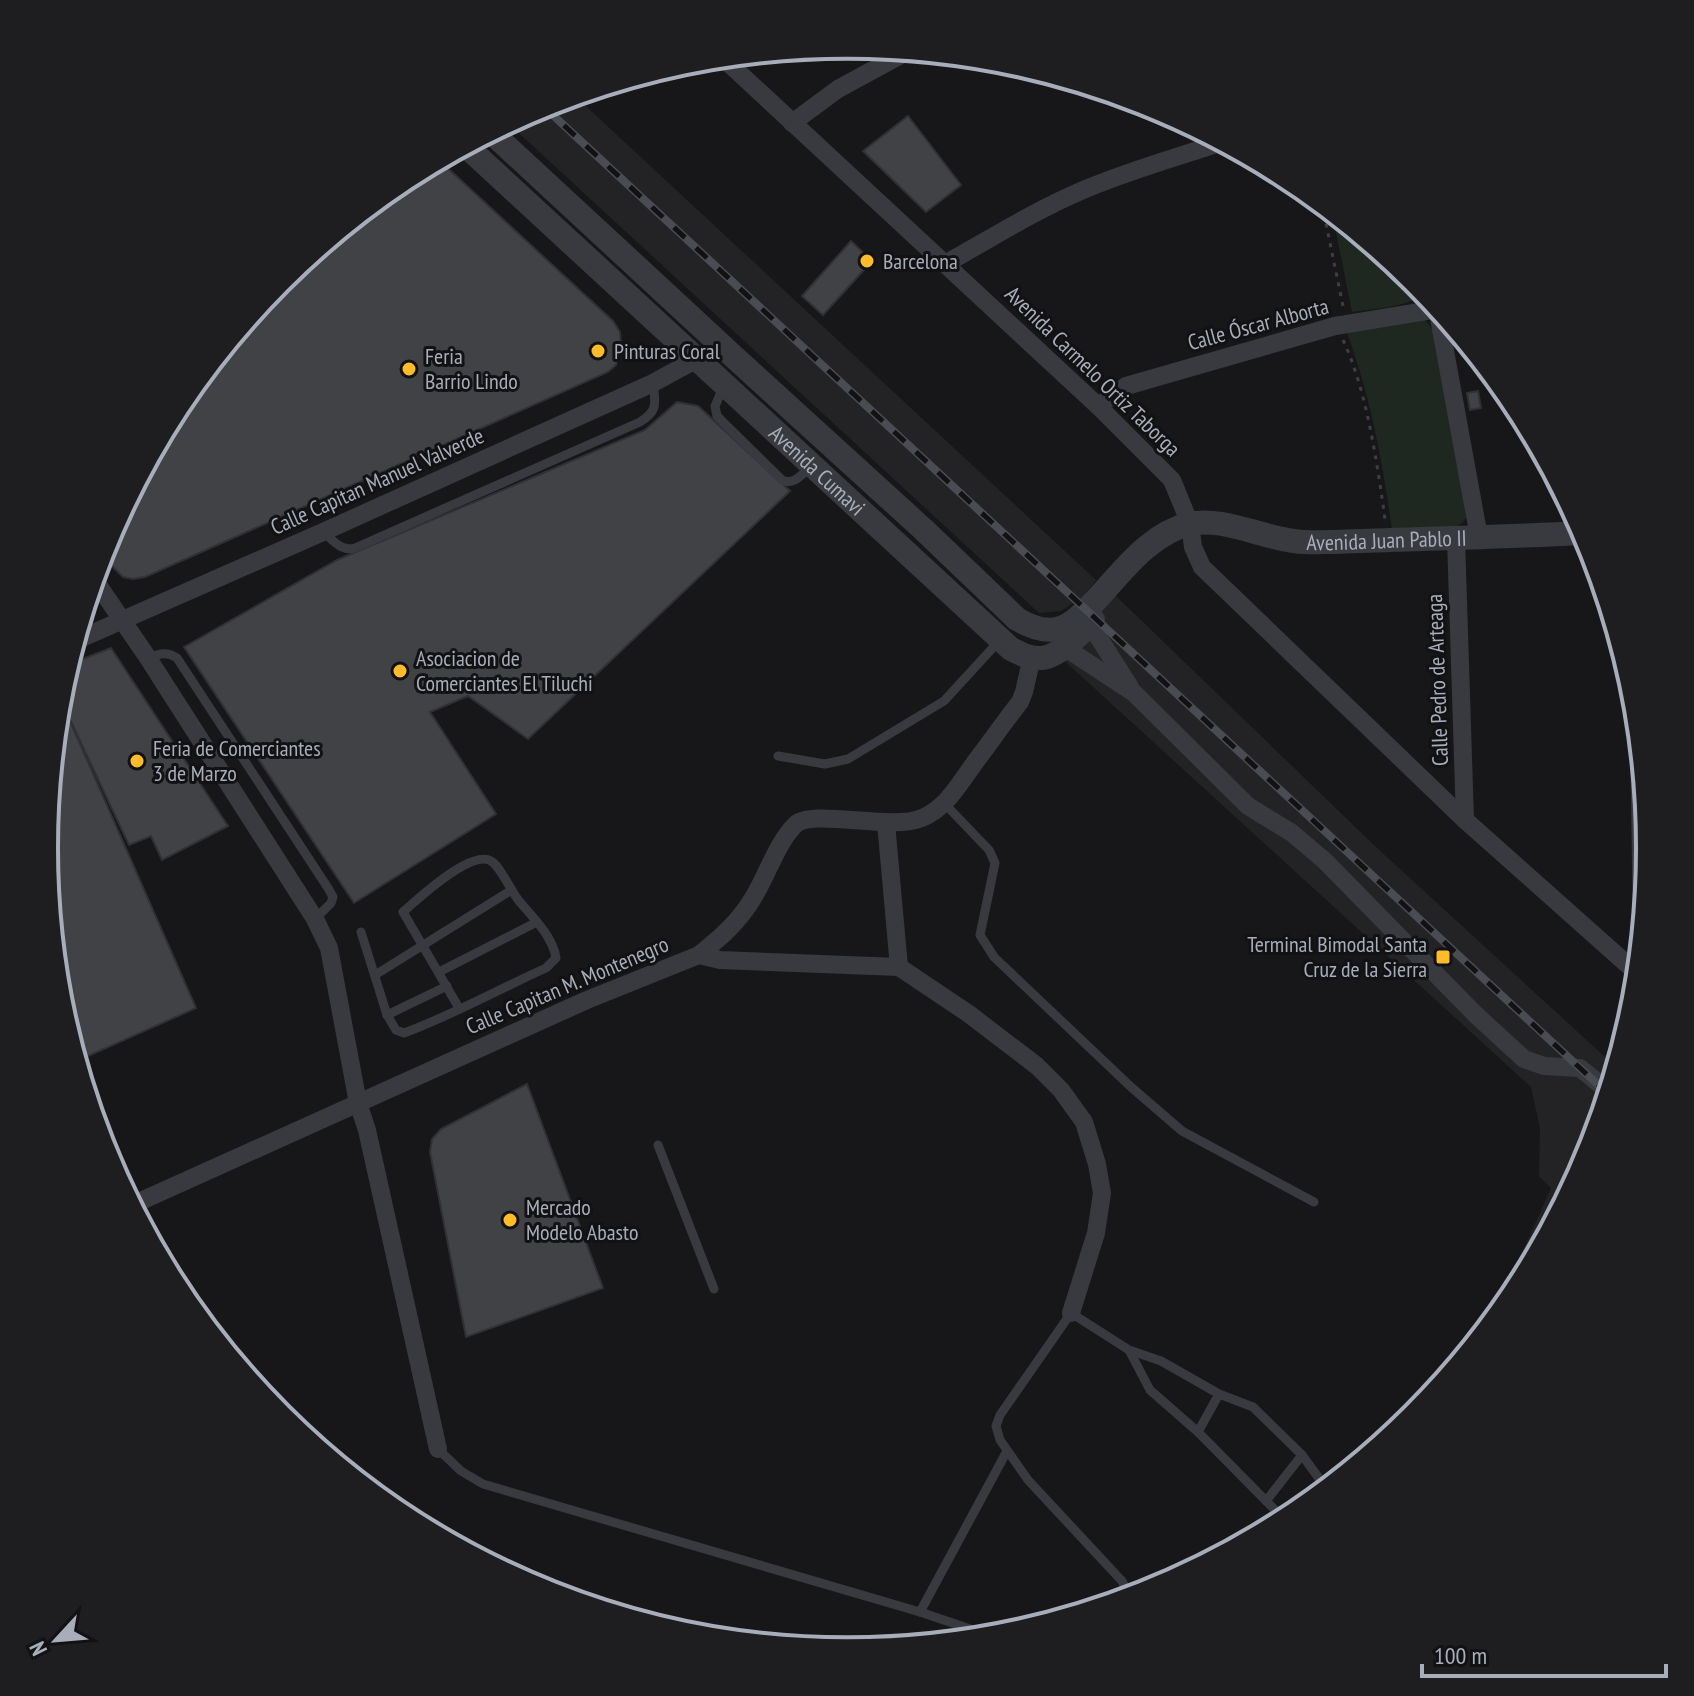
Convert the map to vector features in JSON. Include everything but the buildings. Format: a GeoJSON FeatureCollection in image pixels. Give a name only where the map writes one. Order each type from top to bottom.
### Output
{"type":"FeatureCollection","features":[{"type":"Feature","properties":{"kind":"street"},"geometry":{"type":"LineString","coordinates":[[792,123],[838,89],[890,61]]}},
{"type":"Feature","properties":{"kind":"street","name":"Avenida Carmelo Ortiz Taborga"},"geometry":{"type":"LineString","coordinates":[[733,68],[1098,406],[1172,480],[1181,528],[1202,567],[1465,820],[1627,964]]}},
{"type":"Feature","properties":{"kind":"street","name":"Avenida Cumavi"},"geometry":{"type":"LineString","coordinates":[[499,139],[1017,619],[1030,627],[1044,630],[1069,624],[1150,544],[1181,528]]}},
{"type":"Feature","properties":{"kind":"street"},"geometry":{"type":"LineString","coordinates":[[945,264],[1081,191],[1208,147]]}},
{"type":"Feature","properties":{"kind":"street","name":"Avenida Cumavi"},"geometry":{"type":"LineString","coordinates":[[474,153],[1000,640],[1011,649],[1032,657]]}},
{"type":"Feature","properties":{"kind":"street"},"geometry":{"type":"LineString","coordinates":[[551,224],[568,203]]}},
{"type":"Feature","properties":{"kind":"street","name":"Calle Óscar Alborta"},"geometry":{"type":"LineString","coordinates":[[1098,406],[1126,386],[1341,325],[1424,310]]}},
{"type":"Feature","properties":{"kind":"street","name":"Calle Pedro de Arteaga"},"geometry":{"type":"LineString","coordinates":[[1440,328],[1468,538],[1465,820]]}},
{"type":"Feature","properties":{"kind":"street","name":"Calle Capitan Manuel Valverde"},"geometry":{"type":"LineString","coordinates":[[88,636],[653,383],[697,359]]}},
{"type":"Feature","properties":{"kind":"street","name":"Avenida Juan Pablo II"},"geometry":{"type":"LineString","coordinates":[[1181,528],[1204,523],[1237,527],[1301,542],[1570,534]]}},
{"type":"Feature","properties":{"kind":"street"},"geometry":{"type":"LineString","coordinates":[[699,955],[740,918],[780,846],[796,824],[804,819],[886,823],[921,819],[944,803],[1020,702],[1032,657],[1044,658],[1064,647],[1090,624],[1181,528]]}},
{"type":"Feature","properties":{"kind":"street"},"geometry":{"type":"LineString","coordinates":[[905,552],[924,530]]}},
{"type":"Feature","properties":{"kind":"street"},"geometry":{"type":"LineString","coordinates":[[101,590],[315,919],[329,948],[358,1103],[367,1130],[438,1449]]}},
{"type":"Feature","properties":{"kind":"street"},"geometry":{"type":"LineString","coordinates":[[1090,624],[1134,693]]}},
{"type":"Feature","properties":{"kind":"street"},"geometry":{"type":"LineString","coordinates":[[1064,647],[1134,693],[1248,806],[1292,833],[1325,861],[1475,1014],[1524,1059],[1544,1066],[1580,1068],[1599,1084]]}},
{"type":"Feature","properties":{"kind":"street"},"geometry":{"type":"LineString","coordinates":[[886,823],[899,967],[969,1014],[1037,1066],[1061,1090],[1084,1122],[1102,1193],[1096,1233],[1071,1313]]}},
{"type":"Feature","properties":{"kind":"street","name":"Calle Capitan M. Montenegro"},"geometry":{"type":"LineString","coordinates":[[141,1201],[587,1000],[699,955],[720,960],[899,967]]}},
{"type":"Feature","properties":{"kind":"lane"},"geometry":{"type":"LineString","coordinates":[[323,532],[343,549],[355,548],[640,422],[650,415],[655,406],[653,383]]}},
{"type":"Feature","properties":{"kind":"lane"},"geometry":{"type":"LineString","coordinates":[[778,756],[825,764],[848,759],[944,701],[1000,640]]}},
{"type":"Feature","properties":{"kind":"lane"},"geometry":{"type":"LineString","coordinates":[[148,658],[170,653],[177,658],[328,888],[333,897],[331,903],[315,919]]}},
{"type":"Feature","properties":{"kind":"lane"},"geometry":{"type":"LineString","coordinates":[[944,803],[989,850],[995,863],[980,935],[994,957],[1182,1131],[1314,1202]]}},
{"type":"Feature","properties":{"kind":"lane"},"geometry":{"type":"LineString","coordinates":[[361,932],[387,1015],[396,1030],[404,1033],[459,1008],[546,968],[556,958],[555,950],[537,922],[510,891],[492,861],[483,859],[471,862],[440,880],[403,912],[459,1008]]}},
{"type":"Feature","properties":{"kind":"lane"},"geometry":{"type":"LineString","coordinates":[[375,975],[510,891]]}},
{"type":"Feature","properties":{"kind":"lane"},"geometry":{"type":"LineString","coordinates":[[439,972],[537,922]]}},
{"type":"Feature","properties":{"kind":"lane"},"geometry":{"type":"LineString","coordinates":[[387,1015],[447,986]]}},
{"type":"Feature","properties":{"kind":"lane"},"geometry":{"type":"LineString","coordinates":[[658,1145],[714,1289]]}},
{"type":"Feature","properties":{"kind":"lane"},"geometry":{"type":"LineString","coordinates":[[1125,1586],[1028,1480],[1000,1440],[996,1426],[1000,1415],[1071,1313],[1129,1350],[1161,1361],[1219,1394],[1253,1407],[1302,1455],[1320,1479]]}},
{"type":"Feature","properties":{"kind":"lane"},"geometry":{"type":"LineString","coordinates":[[1129,1350],[1150,1390],[1198,1432],[1275,1510]]}},
{"type":"Feature","properties":{"kind":"lane"},"geometry":{"type":"LineString","coordinates":[[1198,1432],[1219,1394]]}},
{"type":"Feature","properties":{"kind":"lane"},"geometry":{"type":"LineString","coordinates":[[438,1449],[461,1471],[483,1484],[966,1628]]}},
{"type":"Feature","properties":{"kind":"lane"},"geometry":{"type":"LineString","coordinates":[[920,1612],[1007,1451]]}},
{"type":"Feature","properties":{"kind":"lane"},"geometry":{"type":"LineString","coordinates":[[1266,1501],[1302,1455]]}},
{"type":"Feature","properties":{"kind":"path"},"geometry":{"type":"LineString","coordinates":[[1325,220],[1341,325],[1358,382],[1378,475],[1386,540]]}},
{"type":"Feature","properties":{"kind":"shaded area"},"geometry":{"type":"Polygon","coordinates":[[[584,104],[1096,580],[1084,596],[1061,611],[1039,613],[517,131],[584,104]]]}},
{"type":"Feature","properties":{"kind":"shaded area"},"geometry":{"type":"Polygon","coordinates":[[[1335,229],[1414,300],[1352,312],[1335,229]]]}},
{"type":"Feature","properties":{"kind":"shaded area"},"geometry":{"type":"Polygon","coordinates":[[[1424,318],[1434,332],[1467,516],[1456,527],[1392,530],[1375,429],[1346,330],[1424,318]]]}},
{"type":"Feature","properties":{"kind":"shaded area","name":"Terminal Bimodal Santa Cruz de la Sierra"},"geometry":{"type":"Polygon","coordinates":[[[1115,595],[1376,847],[1607,1059],[1576,1150],[1555,1197],[1517,1263],[1551,1188],[1539,1176],[1540,1128],[1531,1087],[1058,655],[1115,595]]]}},
{"type":"Feature","properties":{"kind":"railway"},"geometry":{"type":"LineString","coordinates":[[554,116],[1599,1086]]}},
{"type":"Feature","properties":{"kind":"place","name":"Barcelona"},"geometry":{"type":"Point","coordinates":[867,261]}},
{"type":"Feature","properties":{"kind":"place","name":"Pinturas Coral"},"geometry":{"type":"Point","coordinates":[598,351]}},
{"type":"Feature","properties":{"kind":"place","name":"Feria Barrio Lindo"},"geometry":{"type":"Point","coordinates":[409,369]}},
{"type":"Feature","properties":{"kind":"place","name":"Asociacion de Comerciantes El Tiluchi"},"geometry":{"type":"Point","coordinates":[400,671]}},
{"type":"Feature","properties":{"kind":"place","name":"Feria de Comerciantes 3 de Marzo"},"geometry":{"type":"Point","coordinates":[137,761]}},
{"type":"Feature","properties":{"kind":"place","name":"Terminal Bimodal Santa Cruz de la Sierra"},"geometry":{"type":"Point","coordinates":[1443,957]}},
{"type":"Feature","properties":{"kind":"place","name":"Mercado Modelo Abasto"},"geometry":{"type":"Point","coordinates":[510,1220]}}]}
